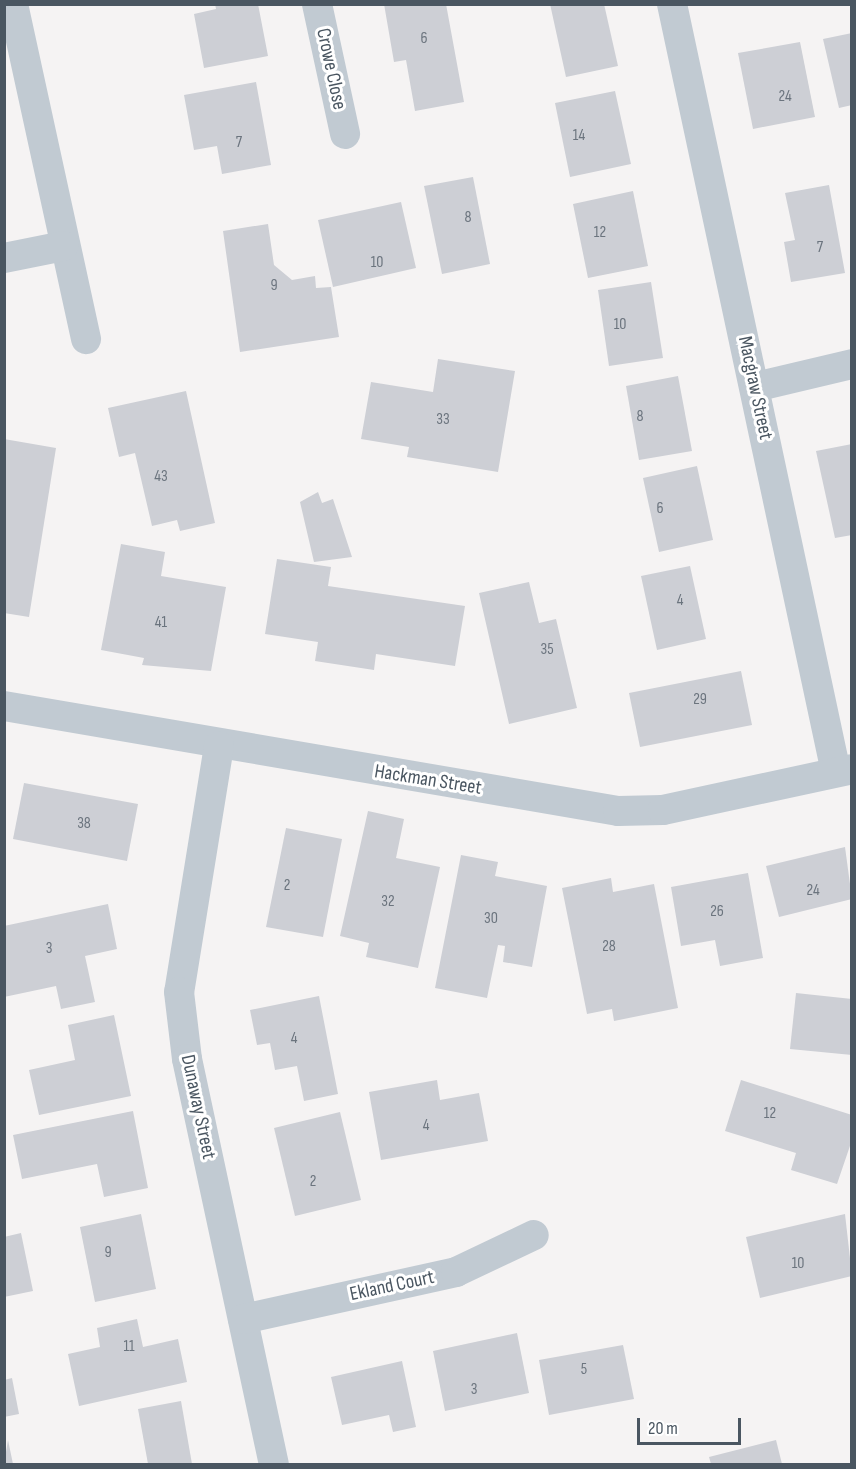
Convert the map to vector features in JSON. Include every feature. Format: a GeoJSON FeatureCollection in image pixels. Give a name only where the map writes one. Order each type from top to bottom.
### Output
{"type":"FeatureCollection","features":[{"type":"Feature","properties":{"kind":"street"},"geometry":{"type":"LineString","coordinates":[[13,4],[86,339]]}},
{"type":"Feature","properties":{"kind":"street","name":"Crowe Close"},"geometry":{"type":"LineString","coordinates":[[317,4],[345,134]]}},
{"type":"Feature","properties":{"kind":"street","name":"Macgraw Street"},"geometry":{"type":"LineString","coordinates":[[672,4],[755,387],[844,771]]}},
{"type":"Feature","properties":{"kind":"street"},"geometry":{"type":"LineString","coordinates":[[4,258],[64,246]]}},
{"type":"Feature","properties":{"kind":"street"},"geometry":{"type":"LineString","coordinates":[[755,387],[852,364]]}},
{"type":"Feature","properties":{"kind":"street","name":"Hackman Street"},"geometry":{"type":"LineString","coordinates":[[4,706],[219,746],[618,811],[663,810],[844,771]]}},
{"type":"Feature","properties":{"kind":"street","name":"Dunaway Street"},"geometry":{"type":"LineString","coordinates":[[219,746],[179,992],[187,1059],[274,1464]]}},
{"type":"Feature","properties":{"kind":"street","name":"Ekland Court"},"geometry":{"type":"LineString","coordinates":[[243,1319],[456,1272],[504,1254],[534,1235]]}},
{"type":"Feature","properties":{"kind":"building"},"geometry":{"type":"Polygon","coordinates":[[[215,4],[258,4],[268,56],[204,68],[194,14],[216,9],[215,4]]]}},
{"type":"Feature","properties":{"kind":"building"},"geometry":{"type":"Polygon","coordinates":[[[384,4],[446,4],[464,102],[415,111],[406,60],[394,62],[384,4]]]}},
{"type":"Feature","properties":{"kind":"building"},"geometry":{"type":"Polygon","coordinates":[[[550,4],[604,4],[618,66],[566,77],[550,4]]]}},
{"type":"Feature","properties":{"kind":"building"},"geometry":{"type":"Polygon","coordinates":[[[852,33],[852,105],[839,108],[823,39],[852,33]]]}},
{"type":"Feature","properties":{"kind":"building"},"geometry":{"type":"Polygon","coordinates":[[[800,42],[815,117],[753,129],[738,53],[800,42]]]}},
{"type":"Feature","properties":{"kind":"building"},"geometry":{"type":"Polygon","coordinates":[[[256,82],[271,165],[222,174],[217,146],[194,150],[184,95],[256,82]]]}},
{"type":"Feature","properties":{"kind":"building"},"geometry":{"type":"Polygon","coordinates":[[[615,91],[631,164],[570,177],[555,103],[615,91]]]}},
{"type":"Feature","properties":{"kind":"building"},"geometry":{"type":"Polygon","coordinates":[[[473,177],[490,264],[442,274],[424,186],[473,177]]]}},
{"type":"Feature","properties":{"kind":"building"},"geometry":{"type":"Polygon","coordinates":[[[829,185],[845,273],[791,282],[784,242],[795,240],[785,193],[829,185]]]}},
{"type":"Feature","properties":{"kind":"building"},"geometry":{"type":"Polygon","coordinates":[[[633,191],[648,266],[588,278],[573,204],[633,191]]]}},
{"type":"Feature","properties":{"kind":"building"},"geometry":{"type":"Polygon","coordinates":[[[401,202],[416,268],[333,287],[318,220],[401,202]]]}},
{"type":"Feature","properties":{"kind":"building"},"geometry":{"type":"Polygon","coordinates":[[[268,224],[274,265],[292,280],[315,276],[316,288],[331,287],[339,337],[240,352],[223,231],[268,224]]]}},
{"type":"Feature","properties":{"kind":"building"},"geometry":{"type":"Polygon","coordinates":[[[651,282],[663,358],[609,366],[598,290],[651,282]]]}},
{"type":"Feature","properties":{"kind":"building"},"geometry":{"type":"Polygon","coordinates":[[[438,359],[515,371],[498,472],[407,457],[409,447],[361,439],[371,382],[433,392],[438,359]]]}},
{"type":"Feature","properties":{"kind":"building"},"geometry":{"type":"Polygon","coordinates":[[[678,376],[692,451],[639,460],[626,386],[678,376]]]}},
{"type":"Feature","properties":{"kind":"building"},"geometry":{"type":"Polygon","coordinates":[[[186,391],[215,523],[180,531],[177,520],[152,526],[135,453],[119,457],[108,408],[186,391]]]}},
{"type":"Feature","properties":{"kind":"building"},"geometry":{"type":"Polygon","coordinates":[[[4,439],[56,448],[29,617],[4,613],[4,439]]]}},
{"type":"Feature","properties":{"kind":"building"},"geometry":{"type":"Polygon","coordinates":[[[852,444],[852,535],[835,538],[816,451],[852,444]]]}},
{"type":"Feature","properties":{"kind":"building"},"geometry":{"type":"Polygon","coordinates":[[[697,466],[713,540],[659,552],[643,478],[697,466]]]}},
{"type":"Feature","properties":{"kind":"building"},"geometry":{"type":"Polygon","coordinates":[[[318,492],[322,503],[333,499],[352,557],[314,562],[300,502],[318,492]]]}},
{"type":"Feature","properties":{"kind":"building"},"geometry":{"type":"Polygon","coordinates":[[[121,544],[165,552],[161,576],[226,587],[211,671],[142,665],[144,658],[101,650],[121,544]]]}},
{"type":"Feature","properties":{"kind":"building"},"geometry":{"type":"Polygon","coordinates":[[[277,559],[331,567],[328,586],[465,606],[455,666],[376,654],[374,670],[315,661],[318,642],[265,634],[277,559]]]}},
{"type":"Feature","properties":{"kind":"building"},"geometry":{"type":"Polygon","coordinates":[[[690,566],[706,639],[657,650],[641,576],[690,566]]]}},
{"type":"Feature","properties":{"kind":"building"},"geometry":{"type":"Polygon","coordinates":[[[529,582],[539,623],[556,619],[577,708],[509,724],[479,593],[529,582]]]}},
{"type":"Feature","properties":{"kind":"building"},"geometry":{"type":"Polygon","coordinates":[[[741,671],[752,725],[640,747],[629,693],[741,671]]]}},
{"type":"Feature","properties":{"kind":"building"},"geometry":{"type":"Polygon","coordinates":[[[24,783],[138,804],[127,861],[13,839],[24,783]]]}},
{"type":"Feature","properties":{"kind":"building"},"geometry":{"type":"Polygon","coordinates":[[[368,811],[404,819],[396,858],[440,867],[418,968],[366,957],[369,943],[340,936],[368,811]]]}},
{"type":"Feature","properties":{"kind":"building"},"geometry":{"type":"Polygon","coordinates":[[[286,828],[342,839],[323,937],[266,927],[286,828]]]}},
{"type":"Feature","properties":{"kind":"building"},"geometry":{"type":"Polygon","coordinates":[[[845,847],[852,899],[779,917],[766,866],[845,847]]]}},
{"type":"Feature","properties":{"kind":"building"},"geometry":{"type":"Polygon","coordinates":[[[461,855],[498,862],[495,876],[547,886],[532,967],[503,962],[505,946],[498,945],[487,998],[435,988],[461,855]]]}},
{"type":"Feature","properties":{"kind":"building"},"geometry":{"type":"Polygon","coordinates":[[[748,873],[763,958],[720,966],[715,940],[681,946],[671,887],[748,873]]]}},
{"type":"Feature","properties":{"kind":"building"},"geometry":{"type":"Polygon","coordinates":[[[611,878],[613,892],[654,884],[678,1008],[614,1021],[612,1009],[587,1014],[562,888],[611,878]]]}},
{"type":"Feature","properties":{"kind":"building"},"geometry":{"type":"Polygon","coordinates":[[[108,904],[117,949],[85,956],[95,1002],[61,1009],[56,986],[4,997],[4,926],[108,904]]]}},
{"type":"Feature","properties":{"kind":"building"},"geometry":{"type":"Polygon","coordinates":[[[796,993],[852,999],[852,1055],[790,1049],[796,993]]]}},
{"type":"Feature","properties":{"kind":"building"},"geometry":{"type":"Polygon","coordinates":[[[319,996],[338,1094],[304,1101],[297,1066],[275,1070],[270,1043],[257,1045],[250,1010],[319,996]]]}},
{"type":"Feature","properties":{"kind":"building"},"geometry":{"type":"Polygon","coordinates":[[[114,1015],[131,1096],[39,1115],[29,1070],[75,1060],[68,1025],[114,1015]]]}},
{"type":"Feature","properties":{"kind":"building"},"geometry":{"type":"Polygon","coordinates":[[[437,1080],[440,1100],[479,1093],[488,1141],[381,1160],[369,1092],[437,1080]]]}},
{"type":"Feature","properties":{"kind":"building"},"geometry":{"type":"Polygon","coordinates":[[[741,1080],[852,1115],[852,1140],[837,1184],[791,1170],[796,1153],[725,1131],[741,1080]]]}},
{"type":"Feature","properties":{"kind":"building"},"geometry":{"type":"Polygon","coordinates":[[[133,1111],[148,1188],[104,1197],[97,1164],[22,1179],[13,1135],[133,1111]]]}},
{"type":"Feature","properties":{"kind":"building"},"geometry":{"type":"Polygon","coordinates":[[[340,1112],[361,1200],[295,1216],[274,1128],[340,1112]]]}},
{"type":"Feature","properties":{"kind":"building"},"geometry":{"type":"Polygon","coordinates":[[[141,1214],[156,1289],[95,1302],[80,1227],[141,1214]]]}},
{"type":"Feature","properties":{"kind":"building"},"geometry":{"type":"Polygon","coordinates":[[[845,1214],[852,1276],[760,1298],[746,1237],[845,1214]]]}},
{"type":"Feature","properties":{"kind":"building"},"geometry":{"type":"Polygon","coordinates":[[[21,1233],[33,1291],[4,1297],[4,1237],[21,1233]]]}},
{"type":"Feature","properties":{"kind":"building"},"geometry":{"type":"Polygon","coordinates":[[[137,1319],[143,1347],[178,1339],[187,1382],[79,1406],[68,1354],[100,1347],[97,1328],[137,1319]]]}},
{"type":"Feature","properties":{"kind":"building"},"geometry":{"type":"Polygon","coordinates":[[[517,1333],[529,1393],[445,1411],[433,1351],[517,1333]]]}},
{"type":"Feature","properties":{"kind":"building"},"geometry":{"type":"Polygon","coordinates":[[[623,1345],[634,1399],[549,1415],[539,1360],[623,1345]]]}},
{"type":"Feature","properties":{"kind":"building"},"geometry":{"type":"Polygon","coordinates":[[[402,1361],[416,1427],[393,1432],[389,1415],[342,1425],[331,1377],[402,1361]]]}},
{"type":"Feature","properties":{"kind":"building"},"geometry":{"type":"Polygon","coordinates":[[[12,1378],[19,1414],[4,1417],[4,1380],[12,1378]]]}},
{"type":"Feature","properties":{"kind":"building"},"geometry":{"type":"Polygon","coordinates":[[[181,1401],[192,1464],[148,1464],[138,1409],[181,1401]]]}},
{"type":"Feature","properties":{"kind":"building"},"geometry":{"type":"Polygon","coordinates":[[[8,1440],[13,1464],[4,1464],[8,1440]]]}},
{"type":"Feature","properties":{"kind":"building"},"geometry":{"type":"Polygon","coordinates":[[[776,1440],[782,1464],[711,1464],[709,1457],[776,1440]]]}}]}
